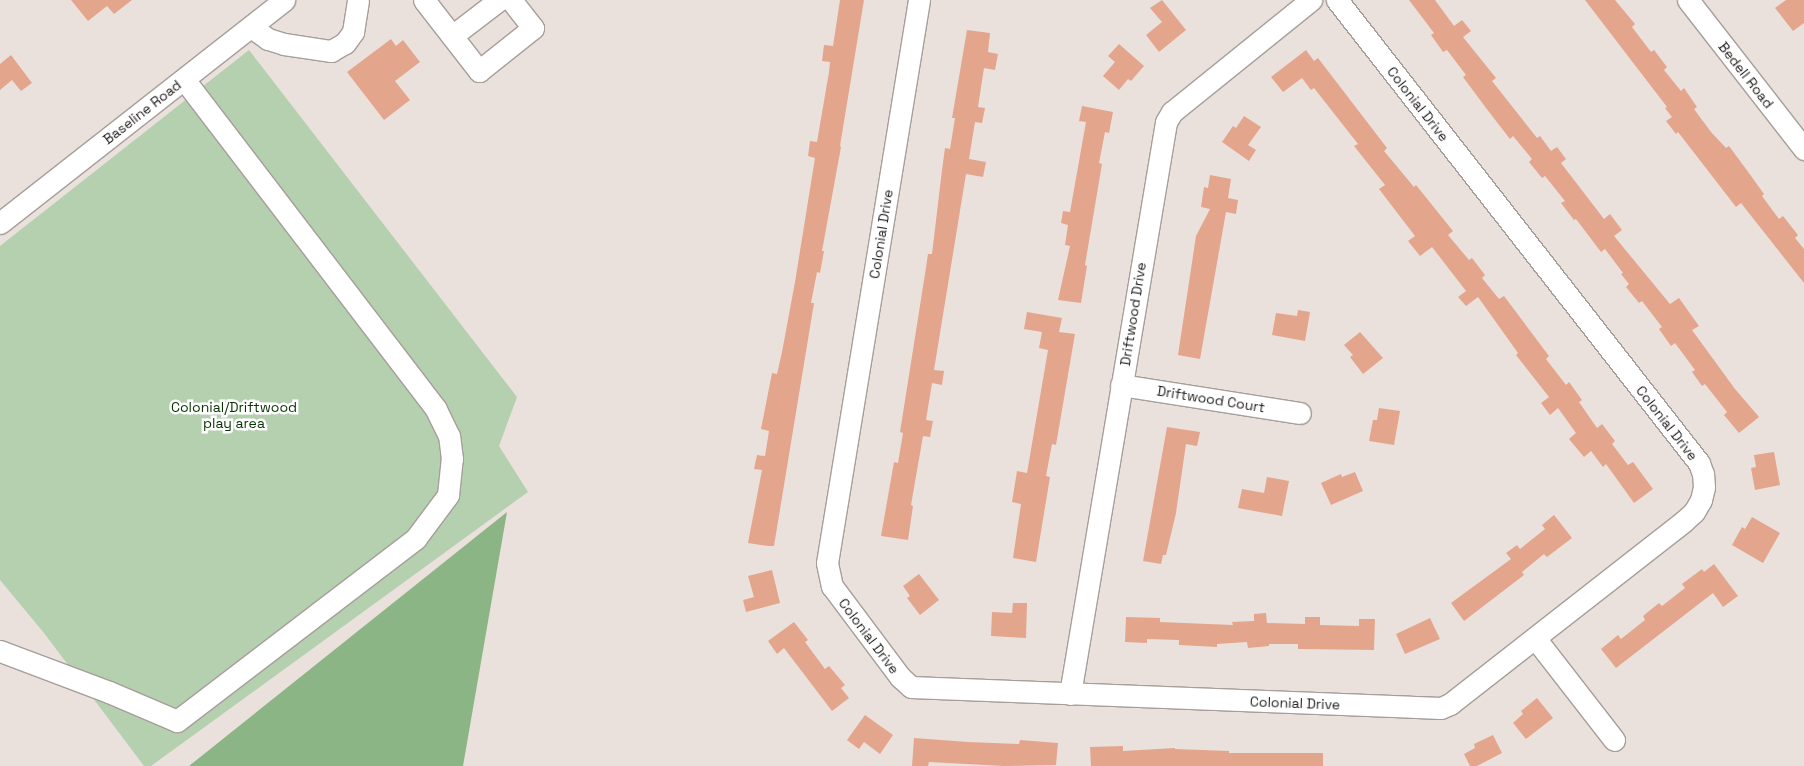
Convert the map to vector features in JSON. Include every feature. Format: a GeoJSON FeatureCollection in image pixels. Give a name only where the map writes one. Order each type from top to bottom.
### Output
{"type":"FeatureCollection","features":[{"type":"Feature","properties":{"kind":"street","name":"Baseline Road"},"geometry":{"type":"LineString","coordinates":[[0,223],[284,0]]}},
{"type":"Feature","properties":{"kind":"street"},"geometry":{"type":"LineString","coordinates":[[251,27],[268,38],[284,44],[331,51],[345,42],[353,32],[358,0]]}},
{"type":"Feature","properties":{"kind":"street"},"geometry":{"type":"LineString","coordinates":[[452,36],[499,0]]}},
{"type":"Feature","properties":{"kind":"street"},"geometry":{"type":"LineString","coordinates":[[426,1],[479,70],[533,28],[511,0]]}},
{"type":"Feature","properties":{"kind":"street","name":"Colonial Drive"},"geometry":{"type":"LineString","coordinates":[[919,0],[827,563],[828,575],[832,586],[894,670],[912,687],[1440,708],[1450,704],[1694,512],[1701,500],[1704,487],[1703,474],[1699,463],[1337,0]]}},
{"type":"Feature","properties":{"kind":"street","name":"Driftwood Drive"},"geometry":{"type":"LineString","coordinates":[[1070,694],[1166,122],[1172,112],[1311,0]]}},
{"type":"Feature","properties":{"kind":"street","name":"Bedell Road"},"geometry":{"type":"LineString","coordinates":[[1688,0],[1804,149]]}},
{"type":"Feature","properties":{"kind":"street"},"geometry":{"type":"LineString","coordinates":[[0,652],[109,692],[177,721],[416,538],[448,495],[451,452],[449,436],[436,409],[184,79]]}},
{"type":"Feature","properties":{"kind":"street","name":"Driftwood Court"},"geometry":{"type":"LineString","coordinates":[[1121,385],[1300,413]]}},
{"type":"Feature","properties":{"kind":"street"},"geometry":{"type":"LineString","coordinates":[[1535,638],[1614,740]]}},
{"type":"Feature","properties":{"kind":"green space","name":"Colonial/Driftwood play area"},"geometry":{"type":"Polygon","coordinates":[[[249,50],[517,397],[499,446],[528,492],[151,766],[144,766],[44,633],[0,580],[0,246],[249,50]]]}},
{"type":"Feature","properties":{"kind":"green space"},"geometry":{"type":"Polygon","coordinates":[[[507,512],[463,766],[189,766],[507,512]]]}},
{"type":"Feature","properties":{"kind":"building"},"geometry":{"type":"Polygon","coordinates":[[[71,0],[132,0],[114,14],[107,6],[88,21],[71,0]]]}},
{"type":"Feature","properties":{"kind":"building"},"geometry":{"type":"Polygon","coordinates":[[[840,0],[864,0],[841,147],[822,251],[824,251],[820,273],[817,272],[811,303],[814,303],[774,546],[748,543],[762,470],[754,469],[757,455],[765,456],[769,431],[761,429],[772,373],[777,374],[782,352],[815,158],[808,156],[810,141],[817,142],[829,72],[830,62],[822,61],[824,45],[833,46],[840,0]]]}},
{"type":"Feature","properties":{"kind":"building"},"geometry":{"type":"Polygon","coordinates":[[[1162,0],[1186,30],[1159,52],[1146,35],[1162,22],[1150,8],[1162,0]]]}},
{"type":"Feature","properties":{"kind":"building"},"geometry":{"type":"Polygon","coordinates":[[[1409,0],[1435,0],[1454,26],[1462,20],[1471,31],[1463,37],[1496,78],[1492,81],[1537,138],[1540,136],[1551,151],[1557,147],[1566,159],[1561,163],[1604,219],[1610,214],[1622,230],[1614,236],[1670,304],[1679,298],[1699,326],[1692,330],[1735,389],[1759,417],[1739,433],[1724,415],[1727,412],[1705,384],[1702,386],[1692,372],[1695,370],[1675,343],[1671,346],[1659,329],[1662,327],[1642,301],[1639,303],[1626,287],[1629,284],[1621,274],[1623,273],[1605,249],[1601,252],[1576,219],[1574,220],[1561,203],[1565,201],[1545,176],[1542,178],[1529,162],[1532,159],[1513,136],[1510,139],[1463,77],[1466,75],[1447,50],[1443,52],[1431,35],[1434,33],[1409,0]]]}},
{"type":"Feature","properties":{"kind":"building"},"geometry":{"type":"Polygon","coordinates":[[[1585,0],[1615,0],[1635,24],[1632,27],[1651,52],[1654,50],[1667,67],[1664,70],[1681,91],[1684,88],[1697,107],[1694,109],[1711,132],[1726,148],[1729,146],[1764,194],[1762,196],[1779,219],[1783,216],[1798,235],[1795,238],[1804,249],[1804,283],[1741,203],[1736,207],[1678,132],[1676,134],[1666,121],[1672,117],[1665,108],[1667,107],[1585,0]]]}},
{"type":"Feature","properties":{"kind":"building"},"geometry":{"type":"Polygon","coordinates":[[[1786,0],[1804,0],[1804,23],[1793,31],[1775,8],[1786,0]]]}},
{"type":"Feature","properties":{"kind":"building"},"geometry":{"type":"Polygon","coordinates":[[[967,30],[990,33],[988,52],[998,54],[995,70],[984,68],[978,107],[985,108],[982,123],[975,122],[969,159],[986,162],[983,177],[966,174],[934,370],[944,371],[942,385],[932,383],[926,420],[933,421],[930,437],[923,436],[911,505],[913,506],[908,540],[881,536],[894,462],[898,463],[903,433],[900,432],[928,254],[932,254],[945,148],[950,149],[955,118],[952,118],[967,30]]]}},
{"type":"Feature","properties":{"kind":"building"},"geometry":{"type":"Polygon","coordinates":[[[391,39],[396,46],[403,40],[420,62],[395,81],[410,100],[384,120],[347,72],[391,39]]]}},
{"type":"Feature","properties":{"kind":"building"},"geometry":{"type":"Polygon","coordinates":[[[1119,44],[1144,66],[1131,81],[1128,79],[1119,90],[1103,76],[1115,62],[1108,56],[1119,44]]]}},
{"type":"Feature","properties":{"kind":"building"},"geometry":{"type":"Polygon","coordinates":[[[1306,50],[1314,61],[1318,58],[1387,148],[1384,151],[1414,187],[1416,185],[1453,231],[1448,235],[1469,260],[1472,258],[1485,275],[1482,278],[1499,299],[1504,296],[1549,356],[1546,359],[1566,385],[1569,382],[1582,400],[1579,402],[1597,428],[1602,424],[1615,441],[1612,444],[1628,465],[1633,462],[1653,489],[1634,503],[1606,464],[1603,467],[1591,451],[1584,457],[1569,439],[1576,433],[1558,408],[1550,415],[1541,403],[1549,397],[1516,355],[1518,353],[1478,297],[1466,306],[1458,297],[1466,291],[1432,247],[1420,256],[1408,241],[1415,236],[1379,189],[1385,185],[1354,146],[1358,144],[1314,88],[1311,90],[1302,78],[1283,92],[1271,77],[1306,50]]]}},
{"type":"Feature","properties":{"kind":"building"},"geometry":{"type":"Polygon","coordinates":[[[11,55],[32,83],[21,91],[12,80],[0,90],[0,64],[11,55]]]}},
{"type":"Feature","properties":{"kind":"building"},"geometry":{"type":"Polygon","coordinates":[[[1082,106],[1113,112],[1109,133],[1105,132],[1099,163],[1102,164],[1085,265],[1087,266],[1081,303],[1058,300],[1070,246],[1065,245],[1068,225],[1061,223],[1063,211],[1070,212],[1086,122],[1079,121],[1082,106]]]}},
{"type":"Feature","properties":{"kind":"building"},"geometry":{"type":"Polygon","coordinates":[[[1244,116],[1261,127],[1248,145],[1256,150],[1249,161],[1222,142],[1233,126],[1236,128],[1244,116]]]}},
{"type":"Feature","properties":{"kind":"building"},"geometry":{"type":"Polygon","coordinates":[[[1210,175],[1231,179],[1228,198],[1238,200],[1236,214],[1226,212],[1200,359],[1178,355],[1196,236],[1210,209],[1201,207],[1204,187],[1208,188],[1210,175]]]}},
{"type":"Feature","properties":{"kind":"building"},"geometry":{"type":"Polygon","coordinates":[[[1298,310],[1310,312],[1305,341],[1272,335],[1276,313],[1297,316],[1298,310]]]}},
{"type":"Feature","properties":{"kind":"building"},"geometry":{"type":"Polygon","coordinates":[[[1027,312],[1062,318],[1059,332],[1075,334],[1056,445],[1052,444],[1046,476],[1050,477],[1036,562],[1013,558],[1021,504],[1012,502],[1017,471],[1027,473],[1048,350],[1039,348],[1042,332],[1024,329],[1027,312]]]}},
{"type":"Feature","properties":{"kind":"building"},"geometry":{"type":"Polygon","coordinates":[[[1360,332],[1383,358],[1363,374],[1350,357],[1353,355],[1344,345],[1360,332]]]}},
{"type":"Feature","properties":{"kind":"building"},"geometry":{"type":"Polygon","coordinates":[[[1379,408],[1400,411],[1394,445],[1369,441],[1373,420],[1377,420],[1379,408]]]}},
{"type":"Feature","properties":{"kind":"building"},"geometry":{"type":"Polygon","coordinates":[[[1167,427],[1200,432],[1197,446],[1186,444],[1176,513],[1166,555],[1163,555],[1161,564],[1143,561],[1167,427]]]}},
{"type":"Feature","properties":{"kind":"building"},"geometry":{"type":"Polygon","coordinates":[[[1774,452],[1780,485],[1755,490],[1751,468],[1756,467],[1754,455],[1774,452]]]}},
{"type":"Feature","properties":{"kind":"building"},"geometry":{"type":"Polygon","coordinates":[[[1355,472],[1363,491],[1331,505],[1321,483],[1341,474],[1342,477],[1355,472]]]}},
{"type":"Feature","properties":{"kind":"building"},"geometry":{"type":"Polygon","coordinates":[[[1267,477],[1289,481],[1282,516],[1238,508],[1242,489],[1264,493],[1267,477]]]}},
{"type":"Feature","properties":{"kind":"building"},"geometry":{"type":"Polygon","coordinates":[[[1554,515],[1572,538],[1547,557],[1544,554],[1522,572],[1524,575],[1464,621],[1451,603],[1511,559],[1506,553],[1517,545],[1520,549],[1545,529],[1542,525],[1554,515]]]}},
{"type":"Feature","properties":{"kind":"building"},"geometry":{"type":"Polygon","coordinates":[[[1752,517],[1780,533],[1763,563],[1732,545],[1742,527],[1745,529],[1752,517]]]}},
{"type":"Feature","properties":{"kind":"building"},"geometry":{"type":"Polygon","coordinates":[[[1714,564],[1738,596],[1723,607],[1713,593],[1616,668],[1601,649],[1618,635],[1621,639],[1645,620],[1643,616],[1659,603],[1662,606],[1685,588],[1682,584],[1702,569],[1704,572],[1714,564]]]}},
{"type":"Feature","properties":{"kind":"building"},"geometry":{"type":"Polygon","coordinates":[[[772,570],[780,603],[746,612],[743,600],[754,597],[748,576],[772,570]]]}},
{"type":"Feature","properties":{"kind":"building"},"geometry":{"type":"Polygon","coordinates":[[[919,574],[939,600],[920,615],[907,598],[910,596],[903,586],[919,574]]]}},
{"type":"Feature","properties":{"kind":"building"},"geometry":{"type":"Polygon","coordinates":[[[1013,603],[1027,603],[1026,638],[991,636],[992,612],[1012,613],[1013,603]]]}},
{"type":"Feature","properties":{"kind":"building"},"geometry":{"type":"Polygon","coordinates":[[[1266,613],[1267,623],[1305,624],[1305,617],[1320,617],[1320,625],[1359,626],[1359,619],[1375,619],[1374,650],[1298,649],[1298,644],[1269,644],[1269,646],[1248,648],[1247,642],[1217,644],[1217,647],[1179,645],[1179,640],[1147,639],[1147,643],[1125,642],[1126,617],[1160,618],[1160,622],[1233,625],[1232,622],[1254,621],[1254,614],[1266,613]]]}},
{"type":"Feature","properties":{"kind":"building"},"geometry":{"type":"Polygon","coordinates":[[[1430,618],[1440,639],[1405,654],[1396,634],[1430,618]]]}},
{"type":"Feature","properties":{"kind":"building"},"geometry":{"type":"Polygon","coordinates":[[[794,622],[808,640],[805,642],[825,669],[829,666],[845,685],[841,688],[849,698],[832,711],[784,648],[777,654],[768,641],[794,622]]]}},
{"type":"Feature","properties":{"kind":"building"},"geometry":{"type":"Polygon","coordinates":[[[1537,698],[1553,718],[1526,739],[1513,723],[1523,714],[1521,711],[1537,698]]]}},
{"type":"Feature","properties":{"kind":"building"},"geometry":{"type":"Polygon","coordinates":[[[865,715],[893,735],[880,754],[864,742],[859,749],[847,740],[865,715]]]}},
{"type":"Feature","properties":{"kind":"building"},"geometry":{"type":"Polygon","coordinates":[[[1493,735],[1502,753],[1477,766],[1470,766],[1464,754],[1475,748],[1474,744],[1493,735]]]}},
{"type":"Feature","properties":{"kind":"building"},"geometry":{"type":"Polygon","coordinates":[[[914,738],[1019,744],[1020,740],[1058,743],[1056,765],[1004,766],[929,762],[928,766],[912,766],[914,738]]]}},
{"type":"Feature","properties":{"kind":"building"},"geometry":{"type":"Polygon","coordinates":[[[1123,746],[1123,751],[1175,748],[1229,751],[1229,753],[1323,753],[1323,766],[1091,766],[1090,747],[1123,746]]]}}]}
